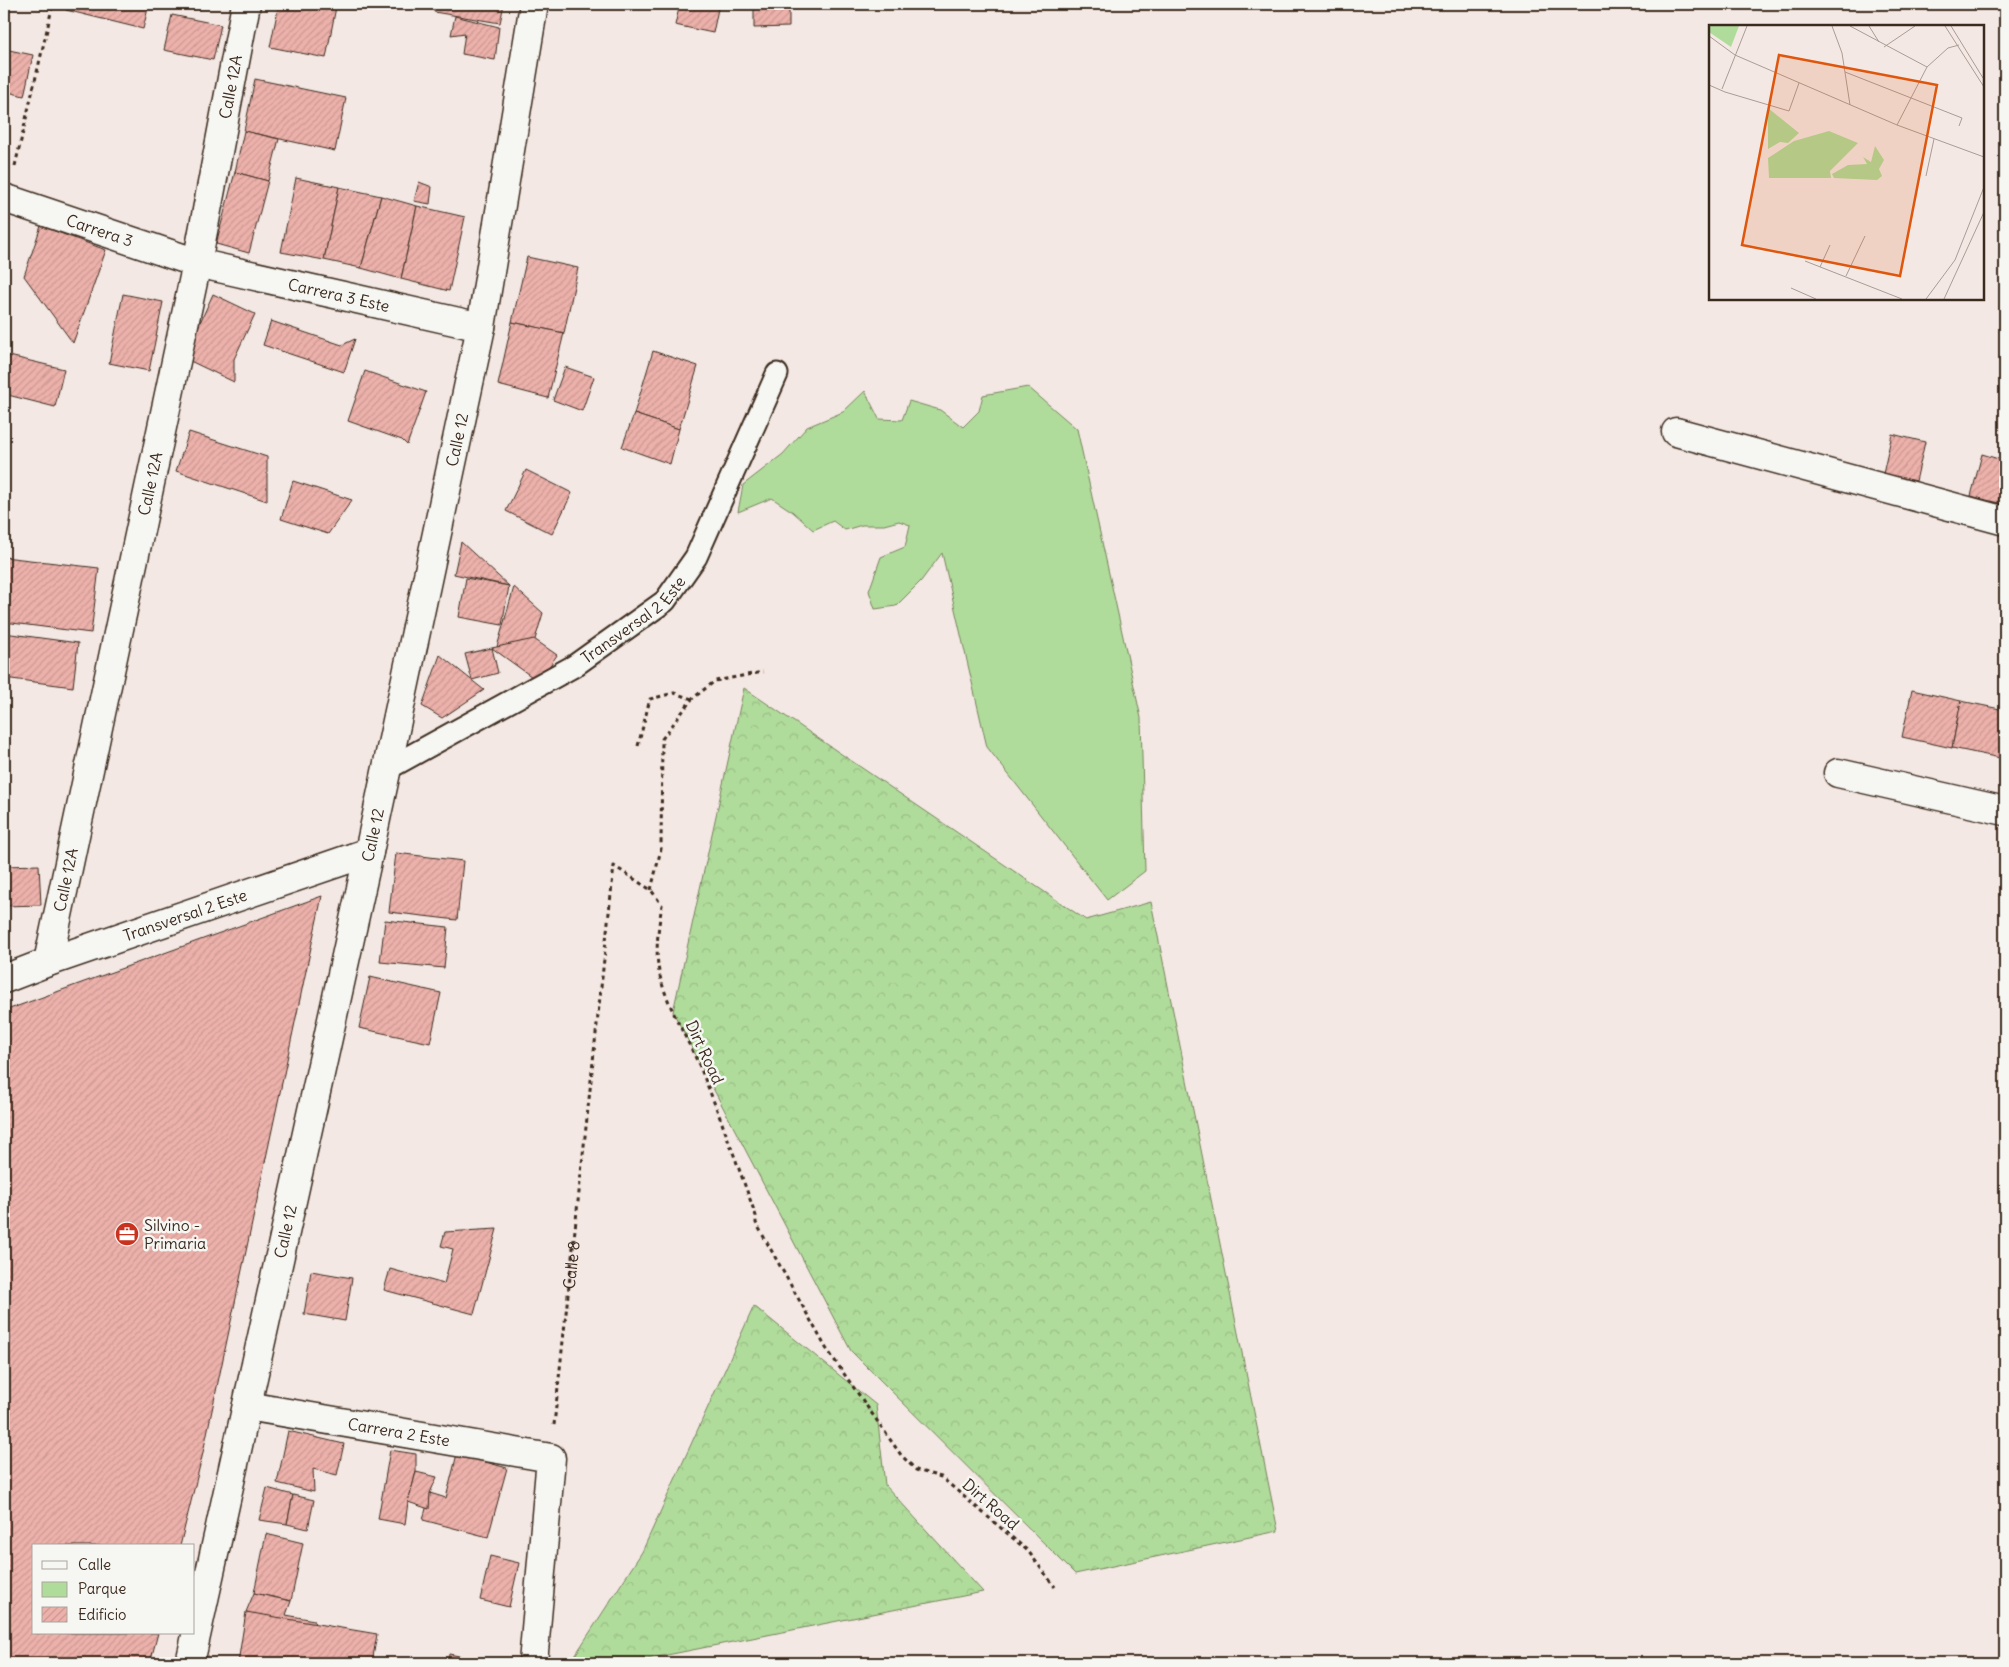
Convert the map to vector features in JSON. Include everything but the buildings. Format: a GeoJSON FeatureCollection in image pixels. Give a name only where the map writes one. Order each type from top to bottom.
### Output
{"type":"FeatureCollection","features":[{"type":"Feature","properties":{"kind":"street","name":"Calle 12A"},"geometry":{"type":"LineString","coordinates":[[48,962],[197,263],[246,4]]}},
{"type":"Feature","properties":{"kind":"street","name":"Calle 12"},"geometry":{"type":"LineString","coordinates":[[190,1663],[369,852],[481,327],[534,4]]}},
{"type":"Feature","properties":{"kind":"street","name":"Carrera 3"},"geometry":{"type":"LineString","coordinates":[[6,199],[197,263]]}},
{"type":"Feature","properties":{"kind":"street","name":"Carrera 3 Este"},"geometry":{"type":"LineString","coordinates":[[197,263],[481,327]]}},
{"type":"Feature","properties":{"kind":"street"},"geometry":{"type":"LineString","coordinates":[[1676,432],[2005,521]]}},
{"type":"Feature","properties":{"kind":"street"},"geometry":{"type":"LineString","coordinates":[[1838,773],[2005,811]]}},
{"type":"Feature","properties":{"kind":"street","name":"Transversal 2 Este"},"geometry":{"type":"LineString","coordinates":[[4,979],[48,962],[369,852]]}},
{"type":"Feature","properties":{"kind":"street","name":"Carrera 2 Este"},"geometry":{"type":"LineString","coordinates":[[247,1406],[551,1458]]}},
{"type":"Feature","properties":{"kind":"street"},"geometry":{"type":"LineString","coordinates":[[533,1663],[551,1458]]}},
{"type":"Feature","properties":{"kind":"lane","name":"Transversal 2 Este"},"geometry":{"type":"LineString","coordinates":[[387,769],[574,666],[665,601],[696,556],[777,374]]}},
{"type":"Feature","properties":{"kind":"path"},"geometry":{"type":"LineString","coordinates":[[6,199],[53,4]]}},
{"type":"Feature","properties":{"kind":"path"},"geometry":{"type":"LineString","coordinates":[[651,890],[661,849],[662,739],[692,700],[715,681],[763,672]]}},
{"type":"Feature","properties":{"kind":"path"},"geometry":{"type":"LineString","coordinates":[[638,746],[650,699],[674,693],[692,700]]}},
{"type":"Feature","properties":{"kind":"path","name":"Calle 8"},"geometry":{"type":"LineString","coordinates":[[551,1458],[614,866],[651,890]]}},
{"type":"Feature","properties":{"kind":"path","name":"Dirt Road"},"geometry":{"type":"LineString","coordinates":[[651,890],[662,905],[657,936],[661,979],[673,1012],[691,1047],[716,1106],[756,1216],[756,1223],[826,1348],[901,1455],[916,1470],[941,1477],[1028,1552],[1055,1587]]}},
{"type":"Feature","properties":{"kind":"green space"},"geometry":{"type":"Polygon","coordinates":[[[1028,387],[1077,429],[1141,718],[1145,871],[1107,900],[987,747],[942,553],[921,581],[896,606],[875,609],[869,591],[881,557],[905,547],[910,525],[899,521],[884,525],[862,525],[845,530],[833,521],[813,530],[793,512],[772,498],[738,512],[743,485],[783,454],[807,427],[843,412],[865,391],[879,419],[902,420],[909,401],[940,410],[963,427],[979,411],[983,395],[1028,387]]]}},
{"type":"Feature","properties":{"kind":"green space"},"geometry":{"type":"Polygon","coordinates":[[[744,688],[1086,920],[1151,902],[1278,1531],[1075,1574],[851,1351],[673,1012],[744,688]]]}},
{"type":"Feature","properties":{"kind":"green space"},"geometry":{"type":"Polygon","coordinates":[[[754,1306],[876,1405],[885,1485],[983,1592],[627,1663],[570,1663],[642,1552],[754,1306]]]}},
{"type":"Feature","properties":{"kind":"place","name":"Silvino - Primaria"},"geometry":{"type":"Point","coordinates":[127,1234]}}]}
